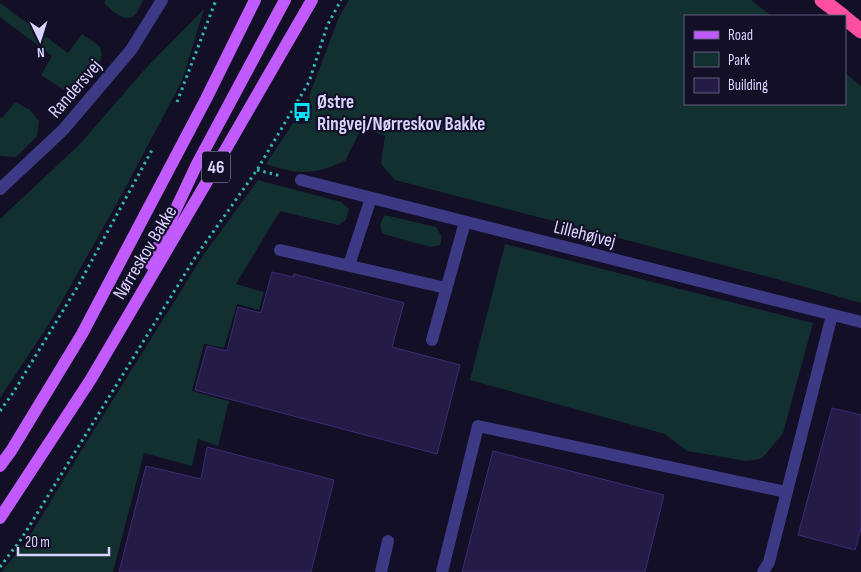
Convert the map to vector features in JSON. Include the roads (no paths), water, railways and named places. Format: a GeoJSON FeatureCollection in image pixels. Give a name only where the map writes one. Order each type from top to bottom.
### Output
{"type":"FeatureCollection","features":[{"type":"Feature","properties":{"kind":"highway"},"geometry":{"type":"LineString","coordinates":[[822,0],[841,15]]}},
{"type":"Feature","properties":{"kind":"highway"},"geometry":{"type":"LineString","coordinates":[[846,19],[861,31]]}},
{"type":"Feature","properties":{"kind":"main road","name":"Nørreskov Bakke"},"geometry":{"type":"LineString","coordinates":[[0,466],[82,334],[206,99],[254,0]]}},
{"type":"Feature","properties":{"kind":"main road"},"geometry":{"type":"LineString","coordinates":[[118,332],[197,164],[285,0]]}},
{"type":"Feature","properties":{"kind":"main road","name":"Nørreskov Bakke"},"geometry":{"type":"LineString","coordinates":[[0,518],[90,379],[312,0]]}},
{"type":"Feature","properties":{"kind":"street","name":"Randersvej"},"geometry":{"type":"LineString","coordinates":[[0,189],[71,120],[131,50],[162,0]]}},
{"type":"Feature","properties":{"kind":"street","name":"Lillehøjvej"},"geometry":{"type":"LineString","coordinates":[[301,180],[861,322]]}},
{"type":"Feature","properties":{"kind":"street"},"geometry":{"type":"LineString","coordinates":[[349,266],[371,198]]}},
{"type":"Feature","properties":{"kind":"street"},"geometry":{"type":"LineString","coordinates":[[432,340],[465,222]]}},
{"type":"Feature","properties":{"kind":"street"},"geometry":{"type":"LineString","coordinates":[[280,250],[446,288]]}},
{"type":"Feature","properties":{"kind":"street"},"geometry":{"type":"LineString","coordinates":[[763,572],[768,562],[832,315]]}},
{"type":"Feature","properties":{"kind":"street"},"geometry":{"type":"LineString","coordinates":[[442,572],[478,426],[786,492]]}},
{"type":"Feature","properties":{"kind":"street"},"geometry":{"type":"LineString","coordinates":[[380,572],[388,541]]}},
{"type":"Feature","properties":{"kind":"place","name":"Østre Ringvej/Nørreskov Bakke"},"geometry":{"type":"Point","coordinates":[302,112]}}]}
